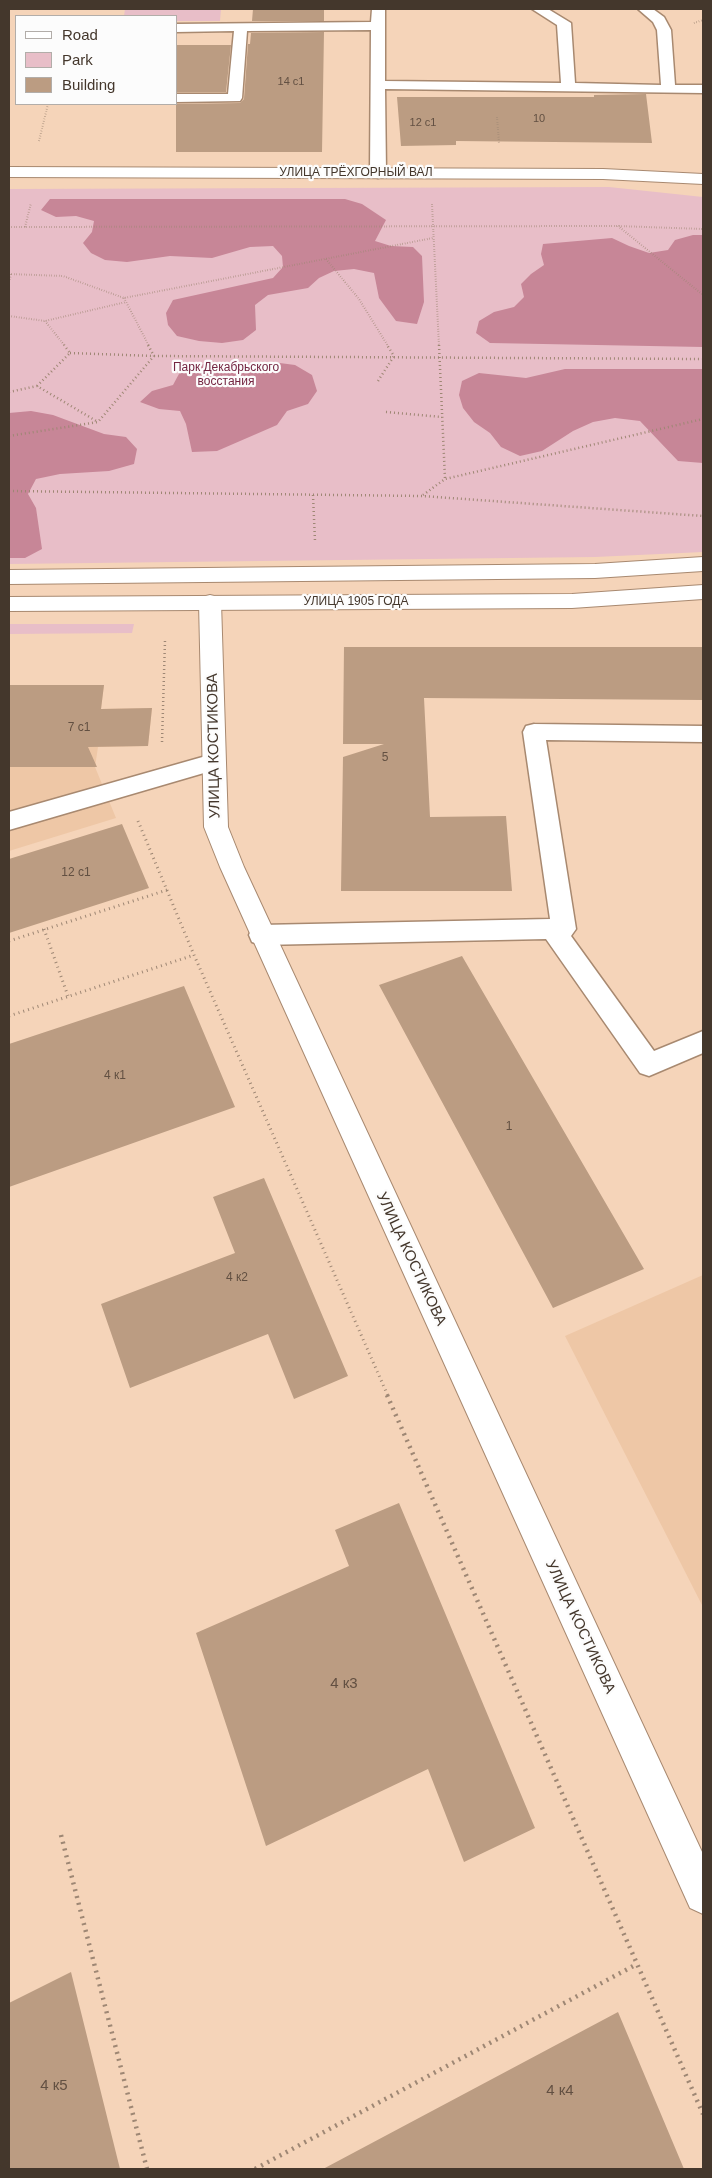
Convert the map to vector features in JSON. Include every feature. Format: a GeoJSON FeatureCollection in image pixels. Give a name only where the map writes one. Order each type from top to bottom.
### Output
{"type":"FeatureCollection","features":[{"type":"Feature","properties":{"kind":"main road","name":"УЛИЦА ТРЁХГОРНЫЙ ВАЛ"},"geometry":{"type":"LineString","coordinates":[[9,172],[603,174],[703,179]]}},
{"type":"Feature","properties":{"kind":"main road","name":"УЛИЦА 1905 ГОДА"},"geometry":{"type":"LineString","coordinates":[[9,577],[596,571],[703,564]]}},
{"type":"Feature","properties":{"kind":"main road","name":"УЛИЦА 1905 ГОДА"},"geometry":{"type":"LineString","coordinates":[[9,604],[572,600],[703,592]]}},
{"type":"Feature","properties":{"kind":"main road","name":"УЛИЦА КОСТИКОВА"},"geometry":{"type":"LineString","coordinates":[[210,602],[216,827],[261,935],[703,1895]]}},
{"type":"Feature","properties":{"kind":"lane"},"geometry":{"type":"LineString","coordinates":[[378,9],[378,172]]}},
{"type":"Feature","properties":{"kind":"lane"},"geometry":{"type":"LineString","coordinates":[[539,9],[564,22],[568,88]]}},
{"type":"Feature","properties":{"kind":"lane"},"geometry":{"type":"LineString","coordinates":[[645,9],[659,20],[664,30],[668,89]]}},
{"type":"Feature","properties":{"kind":"lane"},"geometry":{"type":"LineString","coordinates":[[178,28],[378,26]]}},
{"type":"Feature","properties":{"kind":"lane"},"geometry":{"type":"LineString","coordinates":[[178,98],[235,98],[242,27]]}},
{"type":"Feature","properties":{"kind":"lane"},"geometry":{"type":"LineString","coordinates":[[379,85],[703,89]]}},
{"type":"Feature","properties":{"kind":"lane"},"geometry":{"type":"LineString","coordinates":[[261,935],[342,932],[564,930],[534,732],[703,734]]}},
{"type":"Feature","properties":{"kind":"lane"},"geometry":{"type":"LineString","coordinates":[[9,821],[213,762]]}},
{"type":"Feature","properties":{"kind":"lane"},"geometry":{"type":"LineString","coordinates":[[553,930],[649,1065],[703,1042]]}},
{"type":"Feature","properties":{"kind":"path"},"geometry":{"type":"LineString","coordinates":[[494,87],[499,146]]}},
{"type":"Feature","properties":{"kind":"path"},"geometry":{"type":"LineString","coordinates":[[37,148],[48,105]]}},
{"type":"Feature","properties":{"kind":"path"},"geometry":{"type":"LineString","coordinates":[[25,227],[33,197]]}},
{"type":"Feature","properties":{"kind":"path"},"geometry":{"type":"LineString","coordinates":[[432,202],[445,479]]}},
{"type":"Feature","properties":{"kind":"path"},"geometry":{"type":"LineString","coordinates":[[9,226],[617,226],[703,229]]}},
{"type":"Feature","properties":{"kind":"path"},"geometry":{"type":"LineString","coordinates":[[617,226],[703,295]]}},
{"type":"Feature","properties":{"kind":"path"},"geometry":{"type":"LineString","coordinates":[[9,282],[10,274],[63,276],[124,298],[433,238]]}},
{"type":"Feature","properties":{"kind":"path"},"geometry":{"type":"LineString","coordinates":[[326,259],[359,300],[394,356]]}},
{"type":"Feature","properties":{"kind":"path"},"geometry":{"type":"LineString","coordinates":[[124,298],[154,356]]}},
{"type":"Feature","properties":{"kind":"path"},"geometry":{"type":"LineString","coordinates":[[9,316],[45,321],[126,302]]}},
{"type":"Feature","properties":{"kind":"path"},"geometry":{"type":"LineString","coordinates":[[45,321],[70,353]]}},
{"type":"Feature","properties":{"kind":"path"},"geometry":{"type":"LineString","coordinates":[[9,392],[37,386],[70,353],[154,356],[439,356],[703,359]]}},
{"type":"Feature","properties":{"kind":"path"},"geometry":{"type":"LineString","coordinates":[[9,436],[98,422],[154,356]]}},
{"type":"Feature","properties":{"kind":"path"},"geometry":{"type":"LineString","coordinates":[[378,381],[394,356]]}},
{"type":"Feature","properties":{"kind":"path"},"geometry":{"type":"LineString","coordinates":[[37,386],[98,422]]}},
{"type":"Feature","properties":{"kind":"path"},"geometry":{"type":"LineString","coordinates":[[386,412],[442,417]]}},
{"type":"Feature","properties":{"kind":"path"},"geometry":{"type":"LineString","coordinates":[[422,496],[445,479],[703,419]]}},
{"type":"Feature","properties":{"kind":"path"},"geometry":{"type":"LineString","coordinates":[[9,491],[422,496],[703,516]]}},
{"type":"Feature","properties":{"kind":"path"},"geometry":{"type":"LineString","coordinates":[[313,494],[315,542]]}},
{"type":"Feature","properties":{"kind":"path"},"geometry":{"type":"LineString","coordinates":[[165,640],[161,777],[136,815],[194,955],[703,2114]]}},
{"type":"Feature","properties":{"kind":"path"},"geometry":{"type":"LineString","coordinates":[[9,940],[167,890]]}},
{"type":"Feature","properties":{"kind":"path"},"geometry":{"type":"LineString","coordinates":[[44,930],[68,996]]}},
{"type":"Feature","properties":{"kind":"path"},"geometry":{"type":"LineString","coordinates":[[9,1016],[194,955]]}},
{"type":"Feature","properties":{"kind":"path"},"geometry":{"type":"LineString","coordinates":[[61,1835],[146,2169]]}},
{"type":"Feature","properties":{"kind":"path"},"geometry":{"type":"LineString","coordinates":[[255,2169],[637,1964]]}},
{"type":"Feature","properties":{"kind":"shaded area"},"geometry":{"type":"Polygon","coordinates":[[[9,685],[104,685],[101,709],[152,708],[148,746],[98,747],[95,767],[116,818],[9,851],[9,685]]]}},
{"type":"Feature","properties":{"kind":"shaded area"},"geometry":{"type":"Polygon","coordinates":[[[703,1275],[703,1607],[565,1336],[703,1275]]]}},
{"type":"Feature","properties":{"kind":"green space"},"geometry":{"type":"Polygon","coordinates":[[[125,9],[221,9],[220,21],[178,21],[178,15],[124,15],[125,9]]]}},
{"type":"Feature","properties":{"kind":"green space","name":"Парк Декабрьского восстания"},"geometry":{"type":"Polygon","coordinates":[[[609,187],[703,197],[703,552],[595,557],[9,564],[9,189],[609,187]]]}},
{"type":"Feature","properties":{"kind":"green space"},"geometry":{"type":"Polygon","coordinates":[[[50,199],[345,199],[362,204],[386,220],[375,241],[391,246],[413,247],[422,256],[424,302],[417,324],[396,321],[379,298],[374,273],[354,269],[334,271],[319,278],[308,288],[268,295],[255,305],[256,330],[243,340],[222,343],[199,341],[177,336],[168,325],[166,313],[173,300],[273,278],[283,267],[282,256],[273,246],[250,247],[212,258],[170,256],[127,262],[105,260],[91,253],[83,243],[92,232],[94,221],[76,216],[56,217],[41,210],[50,199]]]}},
{"type":"Feature","properties":{"kind":"green space"},"geometry":{"type":"Polygon","coordinates":[[[693,235],[703,235],[703,347],[490,343],[476,333],[479,321],[494,312],[514,307],[524,297],[521,284],[544,265],[541,254],[543,244],[612,238],[649,253],[668,250],[675,240],[693,235]]]}},
{"type":"Feature","properties":{"kind":"green space"},"geometry":{"type":"Polygon","coordinates":[[[272,362],[295,365],[312,375],[317,391],[308,404],[287,411],[277,425],[217,451],[192,452],[186,424],[180,411],[159,409],[140,402],[152,391],[173,385],[180,372],[196,363],[218,366],[235,374],[257,369],[272,362]]]}},
{"type":"Feature","properties":{"kind":"green space"},"geometry":{"type":"Polygon","coordinates":[[[565,369],[703,369],[703,463],[678,461],[640,421],[615,418],[593,422],[573,431],[542,451],[520,456],[501,447],[490,433],[474,422],[463,408],[459,395],[462,381],[479,373],[526,378],[565,369]]]}},
{"type":"Feature","properties":{"kind":"green space"},"geometry":{"type":"Polygon","coordinates":[[[31,411],[53,415],[104,434],[126,437],[137,449],[134,464],[109,471],[60,474],[36,479],[28,494],[36,508],[42,549],[25,558],[9,558],[9,413],[31,411]]]}},
{"type":"Feature","properties":{"kind":"green space"},"geometry":{"type":"Polygon","coordinates":[[[9,624],[134,624],[132,633],[9,634],[9,624]]]}},
{"type":"Feature","properties":{"kind":"building"},"geometry":{"type":"Polygon","coordinates":[[[253,9],[324,9],[324,21],[252,21],[253,9]]]}},
{"type":"Feature","properties":{"kind":"building"},"geometry":{"type":"Polygon","coordinates":[[[324,32],[322,152],[176,152],[176,105],[240,103],[244,99],[248,44],[250,44],[251,33],[324,32]]]}},
{"type":"Feature","properties":{"kind":"building"},"geometry":{"type":"Polygon","coordinates":[[[178,45],[231,45],[226,92],[178,92],[178,45]]]}},
{"type":"Feature","properties":{"kind":"building"},"geometry":{"type":"Polygon","coordinates":[[[646,94],[652,143],[456,141],[456,145],[401,146],[397,97],[594,97],[594,95],[646,94]]]}},
{"type":"Feature","properties":{"kind":"building"},"geometry":{"type":"Polygon","coordinates":[[[344,647],[703,647],[703,700],[424,698],[430,817],[506,816],[512,891],[341,891],[343,757],[384,744],[343,744],[344,647]]]}},
{"type":"Feature","properties":{"kind":"building"},"geometry":{"type":"Polygon","coordinates":[[[9,685],[104,685],[101,709],[152,708],[148,746],[88,747],[97,767],[9,767],[9,685]]]}},
{"type":"Feature","properties":{"kind":"building"},"geometry":{"type":"Polygon","coordinates":[[[122,824],[149,888],[9,933],[9,859],[122,824]]]}},
{"type":"Feature","properties":{"kind":"building"},"geometry":{"type":"Polygon","coordinates":[[[462,956],[644,1269],[553,1308],[379,985],[462,956]]]}},
{"type":"Feature","properties":{"kind":"building"},"geometry":{"type":"Polygon","coordinates":[[[184,986],[235,1107],[9,1187],[9,1044],[184,986]]]}},
{"type":"Feature","properties":{"kind":"building"},"geometry":{"type":"Polygon","coordinates":[[[264,1178],[348,1376],[294,1399],[268,1334],[130,1388],[101,1304],[235,1253],[213,1197],[264,1178]]]}},
{"type":"Feature","properties":{"kind":"building"},"geometry":{"type":"Polygon","coordinates":[[[399,1503],[535,1828],[464,1862],[428,1769],[266,1846],[196,1633],[349,1566],[335,1530],[399,1503]]]}},
{"type":"Feature","properties":{"kind":"building"},"geometry":{"type":"Polygon","coordinates":[[[71,1972],[120,2169],[9,2169],[9,2003],[71,1972]]]}},
{"type":"Feature","properties":{"kind":"building"},"geometry":{"type":"Polygon","coordinates":[[[618,2012],[684,2169],[323,2169],[618,2012]]]}}]}
